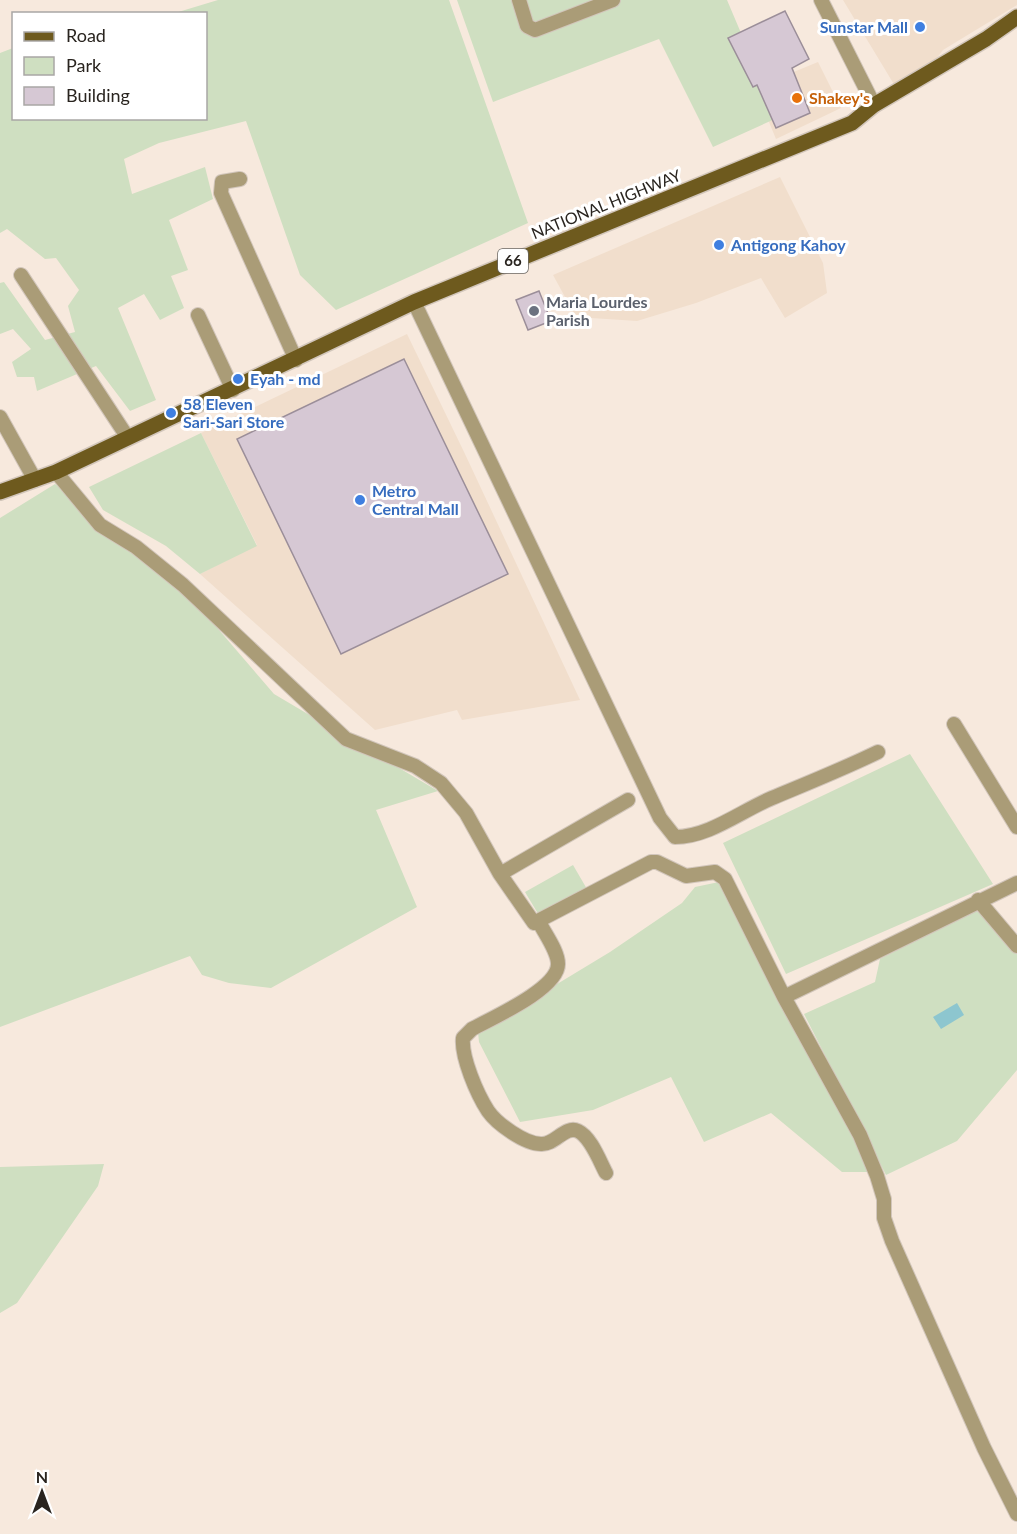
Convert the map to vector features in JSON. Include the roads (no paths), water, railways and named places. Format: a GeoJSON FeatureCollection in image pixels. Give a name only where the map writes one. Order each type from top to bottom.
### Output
{"type":"FeatureCollection","features":[{"type":"Feature","properties":{"kind":"main road","name":"NATIONAL HIGHWAY"},"geometry":{"type":"LineString","coordinates":[[0,492],[56,472],[233,390],[414,302],[852,123],[873,105],[986,39],[1017,17]]}},
{"type":"Feature","properties":{"kind":"street"},"geometry":{"type":"LineString","coordinates":[[519,0],[527,26],[535,30],[613,0]]}},
{"type":"Feature","properties":{"kind":"street"},"geometry":{"type":"LineString","coordinates":[[821,0],[873,105]]}},
{"type":"Feature","properties":{"kind":"street"},"geometry":{"type":"LineString","coordinates":[[240,179],[222,182],[221,193],[296,360]]}},
{"type":"Feature","properties":{"kind":"street"},"geometry":{"type":"LineString","coordinates":[[21,275],[128,438]]}},
{"type":"Feature","properties":{"kind":"street"},"geometry":{"type":"LineString","coordinates":[[414,302],[660,818],[675,837],[686,837],[710,829],[771,798],[878,752]]}},
{"type":"Feature","properties":{"kind":"street"},"geometry":{"type":"LineString","coordinates":[[198,315],[233,390]]}},
{"type":"Feature","properties":{"kind":"street"},"geometry":{"type":"LineString","coordinates":[[0,417],[35,480]]}},
{"type":"Feature","properties":{"kind":"street"},"geometry":{"type":"LineString","coordinates":[[56,472],[100,525],[136,547],[183,585],[346,739],[415,766],[441,783],[466,813],[500,874],[534,923],[651,862],[657,862],[686,876],[715,872],[725,879],[784,997],[860,1135],[884,1199],[884,1218],[892,1241],[984,1448],[1017,1514]]}},
{"type":"Feature","properties":{"kind":"street"},"geometry":{"type":"LineString","coordinates":[[954,724],[1017,827]]}},
{"type":"Feature","properties":{"kind":"street"},"geometry":{"type":"LineString","coordinates":[[500,874],[628,800]]}},
{"type":"Feature","properties":{"kind":"street"},"geometry":{"type":"LineString","coordinates":[[784,997],[978,900],[1017,883]]}},
{"type":"Feature","properties":{"kind":"street"},"geometry":{"type":"LineString","coordinates":[[978,900],[1017,946]]}},
{"type":"Feature","properties":{"kind":"street"},"geometry":{"type":"LineString","coordinates":[[539,922],[557,958],[558,966],[555,975],[537,993],[472,1029],[463,1038],[462,1049],[487,1110],[495,1119],[533,1144],[545,1145],[568,1130],[578,1131],[584,1136],[606,1173]]}},
{"type":"Feature","properties":{"kind":"water"},"geometry":{"type":"Polygon","coordinates":[[[957,1003],[964,1015],[941,1029],[933,1017],[957,1003]]]}},
{"type":"Feature","properties":{"kind":"place","name":"Sunstar Mall"},"geometry":{"type":"Point","coordinates":[920,27]}},
{"type":"Feature","properties":{"kind":"place","name":"Shakey's"},"geometry":{"type":"Point","coordinates":[797,98]}},
{"type":"Feature","properties":{"kind":"place","name":"Antigong Kahoy"},"geometry":{"type":"Point","coordinates":[719,245]}},
{"type":"Feature","properties":{"kind":"place","name":"Maria Lourdes Parish"},"geometry":{"type":"Point","coordinates":[534,311]}},
{"type":"Feature","properties":{"kind":"place","name":"Eyah - md"},"geometry":{"type":"Point","coordinates":[238,379]}},
{"type":"Feature","properties":{"kind":"place","name":"58 Eleven Sari-Sari Store"},"geometry":{"type":"Point","coordinates":[171,413]}},
{"type":"Feature","properties":{"kind":"place","name":"Metro Central Mall"},"geometry":{"type":"Point","coordinates":[360,500]}}]}
